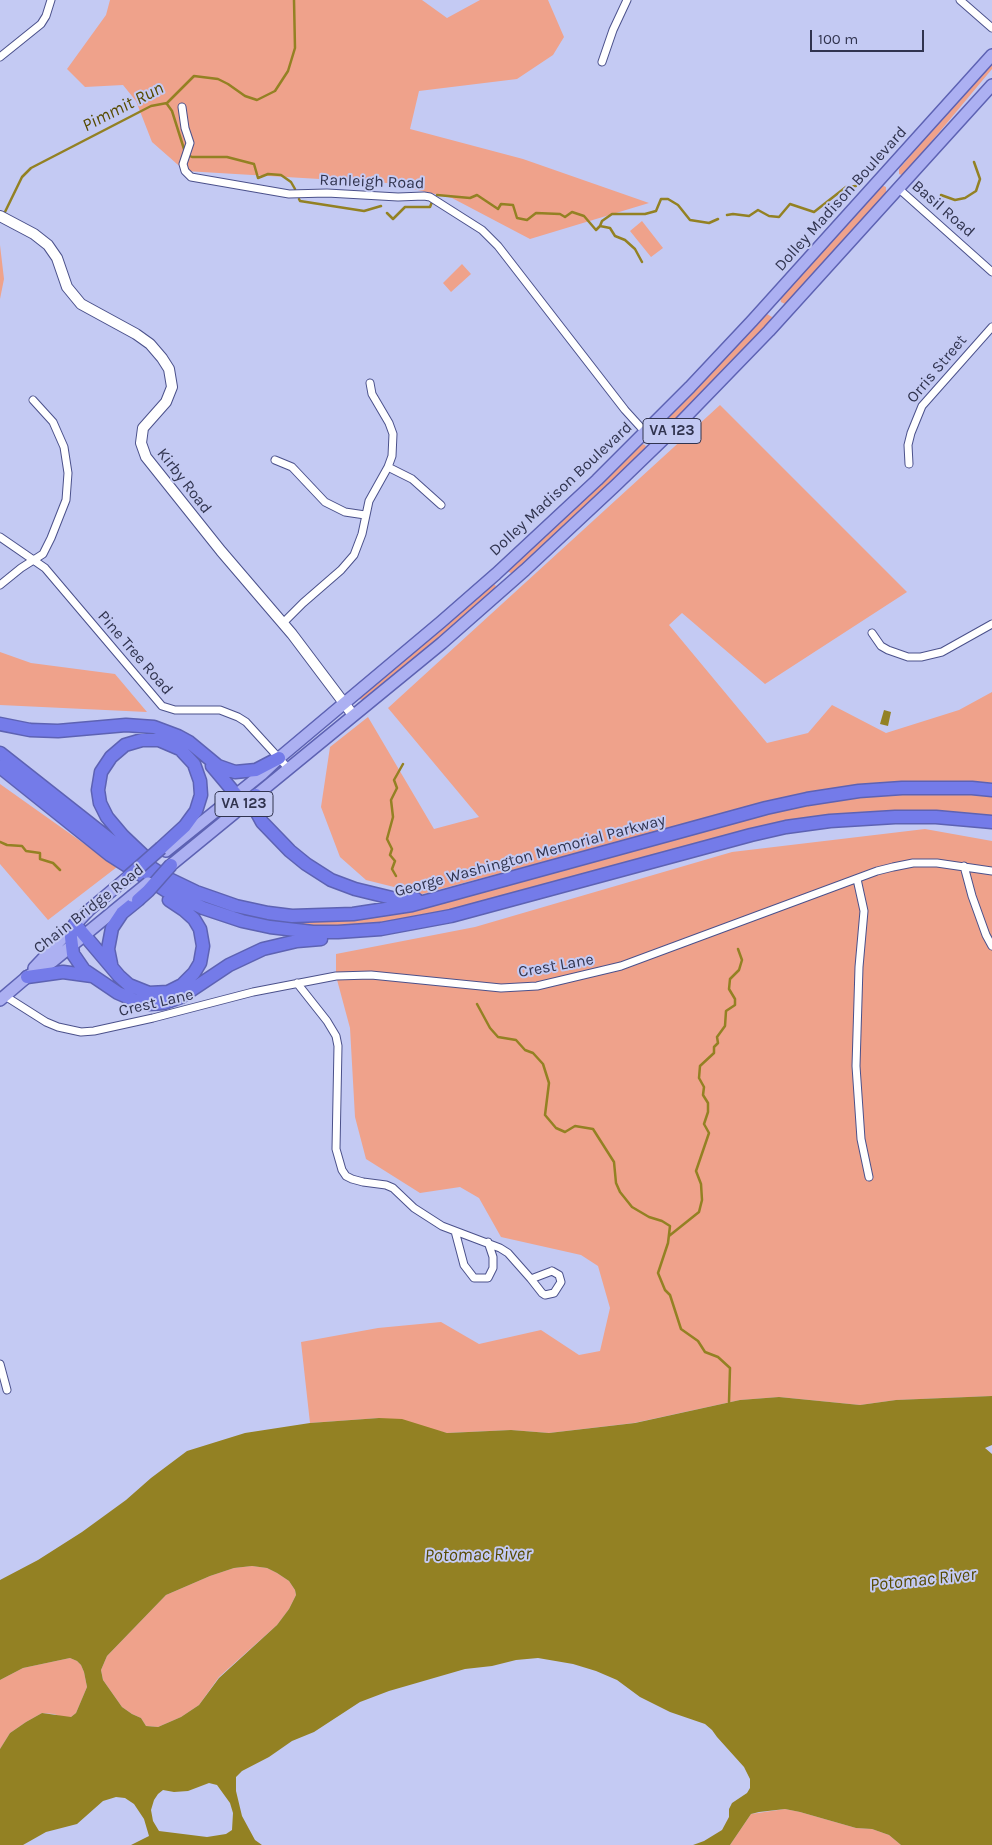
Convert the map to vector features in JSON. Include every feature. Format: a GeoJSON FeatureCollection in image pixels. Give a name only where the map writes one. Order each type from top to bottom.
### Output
{"type":"FeatureCollection","features":[{"type":"Feature","properties":{"kind":"highway"},"geometry":{"type":"LineString","coordinates":[[0,724],[30,730],[58,731],[126,725],[160,728],[178,736],[222,768],[235,772],[256,770],[279,758]]}},
{"type":"Feature","properties":{"kind":"highway"},"geometry":{"type":"LineString","coordinates":[[128,877],[164,850],[196,811],[201,795],[200,781],[191,760],[180,749],[159,740],[142,740],[121,748],[108,760],[99,781],[99,798],[104,814],[115,828],[169,879]]}},
{"type":"Feature","properties":{"kind":"highway","name":"George Washington Memorial Parkway"},"geometry":{"type":"LineString","coordinates":[[0,753],[118,846],[169,879],[196,892],[236,906],[292,916],[366,913],[412,906],[766,808],[807,799],[859,791],[902,788],[972,788],[992,790]]}},
{"type":"Feature","properties":{"kind":"highway"},"geometry":{"type":"LineString","coordinates":[[202,754],[240,800]]}},
{"type":"Feature","properties":{"kind":"highway"},"geometry":{"type":"LineString","coordinates":[[0,767],[153,890],[188,913],[200,929],[202,946],[200,963],[191,977],[182,986],[164,993],[149,993],[133,987],[122,979],[85,935],[72,926]]}},
{"type":"Feature","properties":{"kind":"highway"},"geometry":{"type":"LineString","coordinates":[[256,795],[256,811],[262,822],[290,851],[331,880],[354,889],[407,900],[453,895]]}},
{"type":"Feature","properties":{"kind":"highway"},"geometry":{"type":"LineString","coordinates":[[72,926],[72,946],[76,961],[92,976],[134,1000],[149,1004],[164,1003],[187,994],[229,965],[263,949],[289,942],[332,938],[479,910],[786,827],[830,821],[895,817],[936,817],[992,822]]}},
{"type":"Feature","properties":{"kind":"highway"},"geometry":{"type":"LineString","coordinates":[[110,855],[165,890],[190,903],[229,917],[256,924],[298,930],[325,932],[368,930]]}},
{"type":"Feature","properties":{"kind":"highway"},"geometry":{"type":"LineString","coordinates":[[111,966],[108,949],[112,928],[135,898],[148,891],[174,862]]}},
{"type":"Feature","properties":{"kind":"highway"},"geometry":{"type":"LineString","coordinates":[[27,977],[63,972],[92,976]]}},
{"type":"Feature","properties":{"kind":"main road","name":"Dolley Madison Boulevard"},"geometry":{"type":"LineString","coordinates":[[174,862],[240,800],[279,758],[496,574],[645,432],[771,301],[992,55]]}},
{"type":"Feature","properties":{"kind":"main road","name":"Dolley Madison Boulevard"},"geometry":{"type":"LineString","coordinates":[[164,850],[240,800],[256,795],[508,586],[658,445],[784,314],[992,85]]}},
{"type":"Feature","properties":{"kind":"main road"},"geometry":{"type":"LineString","coordinates":[[884,175],[898,188]]}},
{"type":"Feature","properties":{"kind":"main road","name":"Kirby Road"},"geometry":{"type":"LineString","coordinates":[[5,219],[34,234],[48,245],[57,258],[68,288],[81,304],[136,334],[150,344],[162,358],[168,369],[172,387],[166,402],[143,428],[140,443],[150,464],[283,623],[353,716]]}},
{"type":"Feature","properties":{"kind":"main road"},"geometry":{"type":"LineString","coordinates":[[771,301],[784,314]]}},
{"type":"Feature","properties":{"kind":"main road"},"geometry":{"type":"LineString","coordinates":[[645,432],[658,445]]}},
{"type":"Feature","properties":{"kind":"main road"},"geometry":{"type":"LineString","coordinates":[[496,574],[508,586]]}},
{"type":"Feature","properties":{"kind":"main road","name":"Chain Bridge Road"},"geometry":{"type":"LineString","coordinates":[[27,977],[72,926],[128,877]]}},
{"type":"Feature","properties":{"kind":"main road","name":"Chain Bridge Road"},"geometry":{"type":"LineString","coordinates":[[2,998],[27,977],[53,961],[135,898]]}},
{"type":"Feature","properties":{"kind":"street"},"geometry":{"type":"LineString","coordinates":[[0,57],[41,24],[46,16],[51,0]]}},
{"type":"Feature","properties":{"kind":"street"},"geometry":{"type":"LineString","coordinates":[[602,62],[613,30],[627,0]]}},
{"type":"Feature","properties":{"kind":"street"},"geometry":{"type":"LineString","coordinates":[[960,0],[992,28]]}},
{"type":"Feature","properties":{"kind":"street","name":"Ranleigh Road"},"geometry":{"type":"LineString","coordinates":[[182,107],[186,133],[190,143],[183,164],[185,171],[191,177],[289,194],[327,193],[430,197],[482,230],[498,246],[625,410],[645,432]]}},
{"type":"Feature","properties":{"kind":"street","name":"Basil Road"},"geometry":{"type":"LineString","coordinates":[[898,188],[992,272]]}},
{"type":"Feature","properties":{"kind":"street","name":"Orris Street"},"geometry":{"type":"LineString","coordinates":[[909,464],[908,446],[922,406],[992,326]]}},
{"type":"Feature","properties":{"kind":"street"},"geometry":{"type":"LineString","coordinates":[[283,623],[302,603],[347,564],[359,545],[365,515],[392,456],[392,434],[389,423],[372,394],[370,383]]}},
{"type":"Feature","properties":{"kind":"street"},"geometry":{"type":"LineString","coordinates":[[0,586],[43,554],[66,500],[68,473],[66,454],[59,435],[44,412],[33,400]]}},
{"type":"Feature","properties":{"kind":"street"},"geometry":{"type":"LineString","coordinates":[[276,460],[292,467],[325,502],[345,512],[365,515]]}},
{"type":"Feature","properties":{"kind":"street"},"geometry":{"type":"LineString","coordinates":[[388,467],[412,479],[441,505]]}},
{"type":"Feature","properties":{"kind":"street","name":"Pine Tree Road"},"geometry":{"type":"LineString","coordinates":[[0,537],[34,560],[56,580],[162,706],[175,710],[220,710],[229,712],[246,722],[288,768]]}},
{"type":"Feature","properties":{"kind":"street"},"geometry":{"type":"LineString","coordinates":[[872,633],[881,646],[888,650],[908,657],[920,658],[942,652],[992,624]]}},
{"type":"Feature","properties":{"kind":"street","name":"Crest Lane"},"geometry":{"type":"LineString","coordinates":[[2,998],[46,1022],[58,1027],[81,1032],[148,1019],[253,992],[336,976],[357,975],[501,988],[552,984],[621,966],[877,871],[914,863],[937,863],[992,871]]}},
{"type":"Feature","properties":{"kind":"street"},"geometry":{"type":"LineString","coordinates":[[964,866],[986,936],[992,946]]}},
{"type":"Feature","properties":{"kind":"street"},"geometry":{"type":"LineString","coordinates":[[857,879],[864,911],[858,976],[856,1066],[861,1139],[868,1177]]}},
{"type":"Feature","properties":{"kind":"street"},"geometry":{"type":"LineString","coordinates":[[297,983],[327,1020],[336,1036],[338,1046],[336,1141],[338,1160],[342,1170],[352,1179],[393,1188],[424,1216],[455,1231],[488,1242],[508,1253],[531,1279]]}},
{"type":"Feature","properties":{"kind":"street"},"geometry":{"type":"LineString","coordinates":[[455,1231],[464,1265],[474,1278],[488,1278],[493,1268],[493,1257],[488,1242]]}},
{"type":"Feature","properties":{"kind":"street"},"geometry":{"type":"LineString","coordinates":[[0,1364],[7,1390]]}},
{"type":"Feature","properties":{"kind":"shaded area"},"geometry":{"type":"Polygon","coordinates":[[[110,0],[422,0],[447,18],[480,0],[548,0],[564,37],[553,55],[517,79],[419,91],[410,129],[523,159],[649,203],[530,239],[452,198],[387,183],[185,171],[152,142],[136,101],[123,85],[85,87],[67,69],[106,15],[110,0]]]}},
{"type":"Feature","properties":{"kind":"shaded area"},"geometry":{"type":"Polygon","coordinates":[[[992,61],[992,69],[906,172],[902,175],[899,174],[899,169],[992,61]]]}},
{"type":"Feature","properties":{"kind":"shaded area"},"geometry":{"type":"Polygon","coordinates":[[[881,185],[886,187],[886,194],[789,302],[785,304],[781,302],[780,296],[881,185]]]}},
{"type":"Feature","properties":{"kind":"shaded area"},"geometry":{"type":"Polygon","coordinates":[[[642,221],[663,248],[651,257],[630,231],[642,221]]]}},
{"type":"Feature","properties":{"kind":"shaded area"},"geometry":{"type":"Polygon","coordinates":[[[0,245],[4,279],[0,299],[0,245]]]}},
{"type":"Feature","properties":{"kind":"shaded area"},"geometry":{"type":"Polygon","coordinates":[[[462,264],[471,274],[451,292],[443,283],[462,264]]]}},
{"type":"Feature","properties":{"kind":"shaded area"},"geometry":{"type":"Polygon","coordinates":[[[767,314],[772,317],[772,321],[662,433],[656,432],[655,429],[762,315],[767,314]]]}},
{"type":"Feature","properties":{"kind":"shaded area"},"geometry":{"type":"Polygon","coordinates":[[[720,405],[907,592],[765,684],[682,613],[669,625],[767,743],[808,733],[832,705],[886,733],[959,710],[992,692],[992,785],[830,790],[629,839],[422,894],[366,880],[340,857],[321,807],[330,747],[368,717],[434,829],[479,817],[388,708],[720,405]]]}},
{"type":"Feature","properties":{"kind":"shaded area"},"geometry":{"type":"Polygon","coordinates":[[[640,443],[645,445],[647,449],[513,574],[507,571],[640,443]]]}},
{"type":"Feature","properties":{"kind":"shaded area"},"geometry":{"type":"Polygon","coordinates":[[[493,583],[496,586],[494,590],[459,622],[372,695],[364,700],[358,699],[358,697],[493,583]]]}},
{"type":"Feature","properties":{"kind":"shaded area"},"geometry":{"type":"Polygon","coordinates":[[[0,652],[31,663],[115,674],[147,712],[0,705],[0,652]]]}},
{"type":"Feature","properties":{"kind":"shaded area"},"geometry":{"type":"Polygon","coordinates":[[[0,784],[117,867],[48,920],[0,864],[0,784]]]}},
{"type":"Feature","properties":{"kind":"shaded area"},"geometry":{"type":"Polygon","coordinates":[[[875,793],[992,794],[992,818],[842,815],[443,914],[373,925],[309,928],[264,921],[264,917],[331,920],[804,803],[875,793]]]}},
{"type":"Feature","properties":{"kind":"shaded area"},"geometry":{"type":"Polygon","coordinates":[[[925,829],[992,841],[992,1396],[896,1400],[860,1405],[779,1397],[740,1400],[634,1423],[549,1433],[511,1430],[447,1433],[379,1418],[310,1423],[301,1342],[378,1328],[441,1322],[479,1344],[541,1330],[579,1355],[600,1351],[610,1308],[598,1266],[581,1255],[501,1237],[479,1198],[460,1187],[420,1193],[366,1159],[355,1117],[350,1028],[336,976],[336,954],[475,927],[732,852],[925,829]]]}},
{"type":"Feature","properties":{"kind":"shaded area"},"geometry":{"type":"Polygon","coordinates":[[[252,1566],[267,1568],[289,1581],[296,1595],[289,1609],[277,1625],[219,1677],[199,1705],[181,1717],[158,1727],[146,1726],[141,1718],[122,1707],[103,1680],[101,1670],[107,1656],[166,1595],[210,1576],[234,1568],[252,1566]]]}},
{"type":"Feature","properties":{"kind":"shaded area"},"geometry":{"type":"Polygon","coordinates":[[[70,1658],[81,1665],[87,1687],[76,1713],[71,1717],[62,1717],[42,1713],[10,1733],[0,1749],[0,1680],[23,1668],[70,1658]]]}},
{"type":"Feature","properties":{"kind":"shaded area"},"geometry":{"type":"Polygon","coordinates":[[[785,1809],[856,1828],[872,1829],[889,1835],[901,1845],[730,1845],[751,1814],[785,1809]]]}},
{"type":"Feature","properties":{"kind":"water"},"geometry":{"type":"Polygon","coordinates":[[[884,710],[891,712],[888,726],[880,724],[884,710]]]}},
{"type":"Feature","properties":{"kind":"water","name":"Potomac River"},"geometry":{"type":"Polygon","coordinates":[[[992,1396],[992,1445],[985,1448],[992,1454],[992,1845],[901,1845],[889,1835],[872,1829],[856,1828],[785,1809],[751,1814],[730,1845],[693,1845],[704,1841],[722,1830],[729,1817],[729,1809],[732,1803],[747,1793],[750,1788],[750,1779],[744,1767],[705,1724],[670,1712],[640,1697],[617,1680],[596,1671],[573,1664],[538,1658],[465,1669],[389,1691],[360,1702],[314,1732],[292,1741],[269,1757],[242,1771],[236,1777],[236,1791],[242,1816],[255,1840],[262,1845],[131,1845],[149,1836],[144,1819],[134,1804],[125,1798],[116,1797],[103,1801],[77,1824],[46,1832],[23,1845],[0,1845],[0,1749],[10,1733],[42,1713],[71,1717],[76,1713],[87,1687],[81,1665],[70,1658],[23,1668],[0,1680],[0,1580],[38,1560],[82,1532],[126,1500],[187,1451],[245,1433],[310,1423],[379,1418],[402,1419],[447,1433],[511,1430],[549,1433],[635,1423],[740,1400],[779,1397],[860,1405],[896,1400],[992,1396]],[[252,1566],[234,1568],[210,1576],[166,1595],[107,1656],[101,1670],[103,1680],[122,1707],[141,1718],[146,1726],[158,1727],[181,1717],[199,1705],[219,1678],[277,1625],[289,1609],[296,1595],[289,1581],[267,1568],[252,1566]],[[209,1783],[188,1791],[174,1792],[163,1790],[158,1794],[151,1810],[153,1821],[159,1831],[207,1837],[226,1834],[232,1830],[233,1813],[230,1803],[217,1785],[209,1783]]]}},
{"type":"Feature","properties":{"kind":"waterway","name":"Pimmit Run"},"geometry":{"type":"LineString","coordinates":[[3,216],[22,177],[31,168],[151,106],[167,103],[194,76],[218,79],[245,96],[257,100],[275,91],[288,71],[295,48],[294,0]]}},
{"type":"Feature","properties":{"kind":"waterway"},"geometry":{"type":"LineString","coordinates":[[167,104],[172,111],[184,149]]}},
{"type":"Feature","properties":{"kind":"waterway"},"geometry":{"type":"LineString","coordinates":[[190,156],[227,157],[254,164],[258,178],[268,174],[281,175],[291,182],[295,189]]}},
{"type":"Feature","properties":{"kind":"waterway"},"geometry":{"type":"LineString","coordinates":[[941,195],[955,200],[965,198],[976,191],[980,179],[974,162]]}},
{"type":"Feature","properties":{"kind":"waterway"},"geometry":{"type":"LineString","coordinates":[[727,215],[749,216],[758,210],[769,216],[779,217],[790,204],[814,212],[846,187],[856,186]]}},
{"type":"Feature","properties":{"kind":"waterway"},"geometry":{"type":"LineString","coordinates":[[437,195],[470,198],[477,195],[498,209],[501,204],[513,205],[517,218],[527,220],[536,213],[560,214],[565,217],[572,212],[584,216],[596,230],[602,221],[612,214],[645,214],[656,211],[661,199],[668,199],[678,205],[690,220],[709,223],[718,219]]}},
{"type":"Feature","properties":{"kind":"waterway"},"geometry":{"type":"LineString","coordinates":[[299,199],[300,201],[364,211],[381,206]]}},
{"type":"Feature","properties":{"kind":"waterway"},"geometry":{"type":"LineString","coordinates":[[387,213],[393,219],[405,207],[430,207],[432,202]]}},
{"type":"Feature","properties":{"kind":"waterway"},"geometry":{"type":"LineString","coordinates":[[600,226],[610,228],[615,236],[625,240],[635,249],[642,262]]}},
{"type":"Feature","properties":{"kind":"waterway"},"geometry":{"type":"LineString","coordinates":[[396,876],[392,869],[395,861],[390,855],[392,849],[387,839],[393,817],[391,800],[397,788],[394,780],[403,764]]}},
{"type":"Feature","properties":{"kind":"waterway"},"geometry":{"type":"LineString","coordinates":[[0,842],[7,845],[22,846],[26,851],[40,853],[40,859],[53,863],[60,870]]}},
{"type":"Feature","properties":{"kind":"waterway"},"geometry":{"type":"LineString","coordinates":[[669,1236],[699,1212],[702,1200],[701,1184],[696,1171],[709,1133],[704,1124],[708,1112],[708,1103],[703,1095],[704,1087],[699,1078],[700,1066],[714,1053],[714,1047],[718,1043],[717,1037],[725,1026],[726,1011],[735,1005],[735,999],[729,989],[730,979],[739,970],[742,960],[738,949]]}},
{"type":"Feature","properties":{"kind":"waterway"},"geometry":{"type":"LineString","coordinates":[[477,1004],[490,1028],[498,1037],[516,1040],[525,1050],[533,1053],[543,1064],[549,1083],[545,1115],[556,1128],[565,1132],[575,1126],[593,1129],[614,1162],[616,1183],[620,1192],[632,1207],[670,1226],[668,1243],[658,1273],[665,1290],[670,1295],[681,1329],[698,1341],[705,1352],[718,1357],[730,1368],[729,1402]]}}]}
